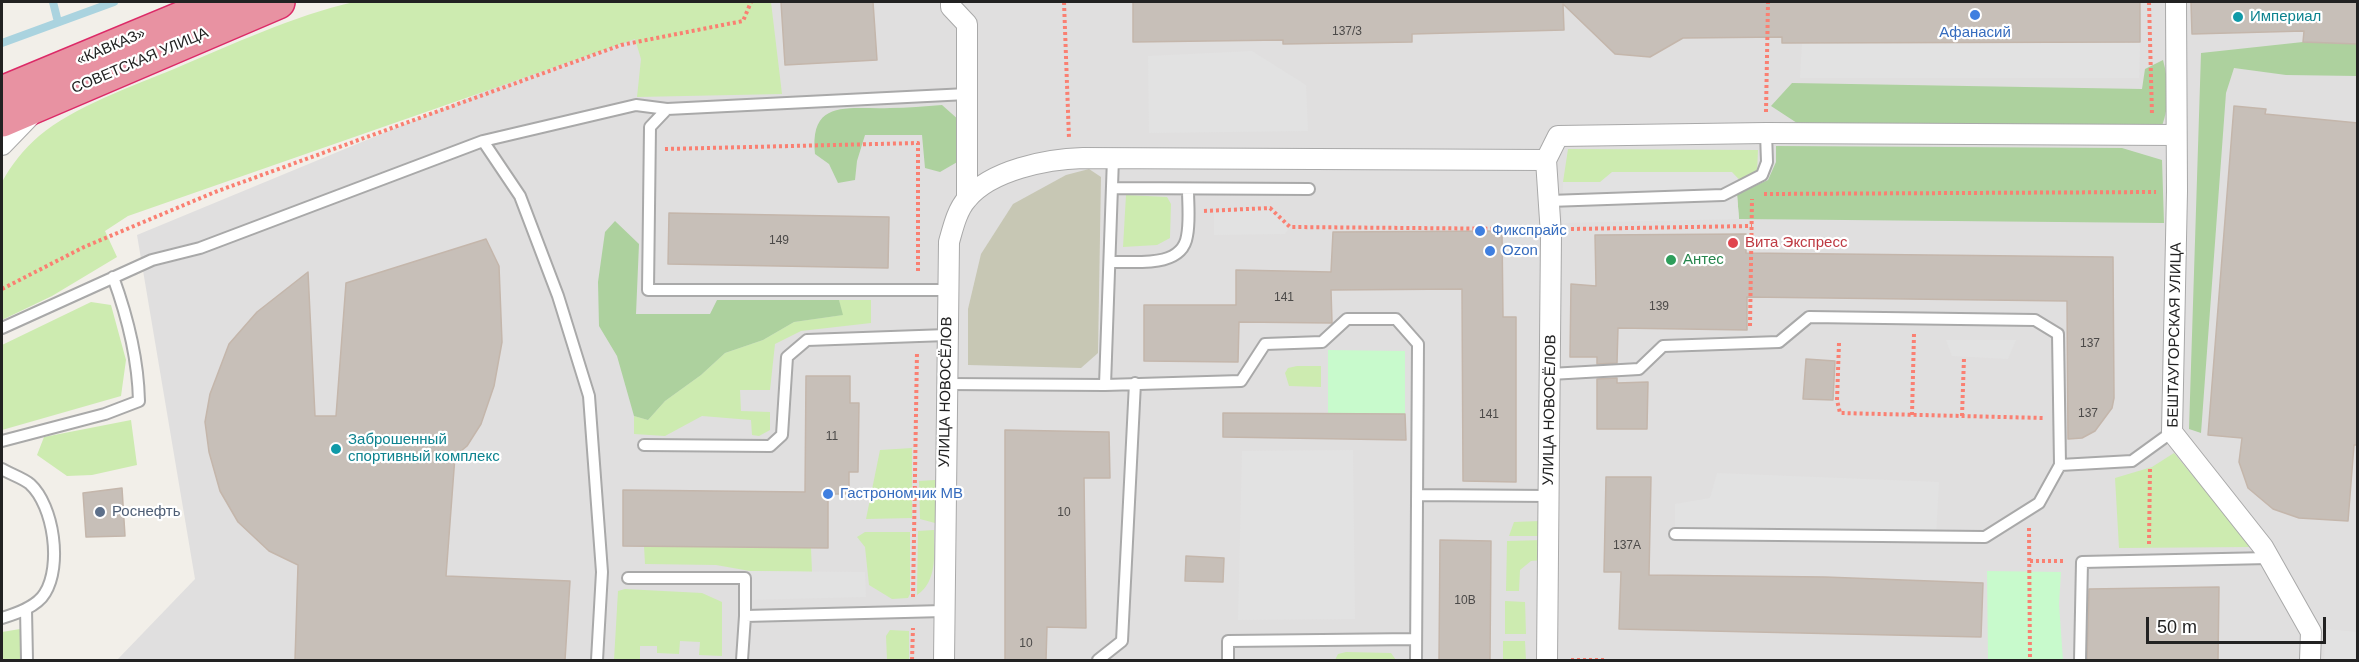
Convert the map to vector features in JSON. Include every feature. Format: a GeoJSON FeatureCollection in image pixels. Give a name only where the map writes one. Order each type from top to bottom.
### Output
{"type":"FeatureCollection","features":[{"type":"Feature","properties":{"kind":"highway","name":"«КАВКАЗ»"},"geometry":{"type":"LineString","coordinates":[[2,93],[221,2]]}},
{"type":"Feature","properties":{"kind":"highway","name":"СОВЕТСКАЯ УЛИЦА"},"geometry":{"type":"LineString","coordinates":[[2,120],[278,2]]}},
{"type":"Feature","properties":{"kind":"street"},"geometry":{"type":"LineString","coordinates":[[951,2],[951,7],[967,24],[967,199]]}},
{"type":"Feature","properties":{"kind":"street","name":"БЕШТАУГОРСКАЯ УЛИЦА"},"geometry":{"type":"LineString","coordinates":[[2176,2],[2177,191],[2172,432],[2269,558],[2312,632],[2310,660]]}},
{"type":"Feature","properties":{"kind":"street"},"geometry":{"type":"LineString","coordinates":[[2,145],[43,103]]}},
{"type":"Feature","properties":{"kind":"street"},"geometry":{"type":"LineString","coordinates":[[967,199],[995,178],[1022,168],[1070,158],[1546,160],[1558,136],[1766,133],[2176,135]]}},
{"type":"Feature","properties":{"kind":"street","name":"УЛИЦА НОВОСЁЛОВ"},"geometry":{"type":"LineString","coordinates":[[1546,160],[1551,229],[1547,660]]}},
{"type":"Feature","properties":{"kind":"street","name":"УЛИЦА НОВОСЁЛОВ"},"geometry":{"type":"LineString","coordinates":[[944,660],[947,290],[950,242],[955,221],[967,199]]}},
{"type":"Feature","properties":{"kind":"lane"},"geometry":{"type":"LineString","coordinates":[[2,328],[152,260],[200,248],[483,141],[636,105],[667,109],[967,93]]}},
{"type":"Feature","properties":{"kind":"lane"},"geometry":{"type":"LineString","coordinates":[[667,109],[650,127],[648,290],[947,290]]}},
{"type":"Feature","properties":{"kind":"lane"},"geometry":{"type":"LineString","coordinates":[[1549,201],[1723,195],[1762,175],[1767,162],[1766,133]]}},
{"type":"Feature","properties":{"kind":"lane"},"geometry":{"type":"LineString","coordinates":[[483,141],[520,196],[558,296],[589,396],[603,572],[597,660]]}},
{"type":"Feature","properties":{"kind":"lane"},"geometry":{"type":"LineString","coordinates":[[1105,385],[1113,158]]}},
{"type":"Feature","properties":{"kind":"lane"},"geometry":{"type":"LineString","coordinates":[[1112,188],[1310,189]]}},
{"type":"Feature","properties":{"kind":"lane"},"geometry":{"type":"LineString","coordinates":[[1110,262],[1162,261],[1176,254],[1187,238],[1188,189]]}},
{"type":"Feature","properties":{"kind":"lane"},"geometry":{"type":"LineString","coordinates":[[2,441],[105,414],[139,401],[138,371],[128,317],[113,278]]}},
{"type":"Feature","properties":{"kind":"lane"},"geometry":{"type":"LineString","coordinates":[[1550,374],[1639,369],[1663,346],[1779,342],[1809,316],[2035,320],[2058,334],[2060,465],[2039,503],[1985,537],[1675,534]]}},
{"type":"Feature","properties":{"kind":"lane"},"geometry":{"type":"LineString","coordinates":[[946,384],[1105,385],[1241,381],[1265,344],[1322,342],[1347,320],[1396,319],[1418,344],[1416,660]]}},
{"type":"Feature","properties":{"kind":"lane"},"geometry":{"type":"LineString","coordinates":[[644,445],[770,446],[782,435],[787,357],[807,340],[947,336]]}},
{"type":"Feature","properties":{"kind":"lane"},"geometry":{"type":"LineString","coordinates":[[1098,660],[1122,641],[1135,383]]}},
{"type":"Feature","properties":{"kind":"lane"},"geometry":{"type":"LineString","coordinates":[[2060,465],[2132,461],[2172,432]]}},
{"type":"Feature","properties":{"kind":"lane"},"geometry":{"type":"LineString","coordinates":[[2,469],[30,484],[48,510],[55,563],[45,594],[26,609],[2,618]]}},
{"type":"Feature","properties":{"kind":"lane"},"geometry":{"type":"LineString","coordinates":[[1418,495],[1549,496]]}},
{"type":"Feature","properties":{"kind":"lane"},"geometry":{"type":"LineString","coordinates":[[2080,660],[2082,562],[2269,558]]}},
{"type":"Feature","properties":{"kind":"lane"},"geometry":{"type":"LineString","coordinates":[[628,578],[745,578],[742,660]]}},
{"type":"Feature","properties":{"kind":"lane"},"geometry":{"type":"LineString","coordinates":[[26,609],[27,660]]}},
{"type":"Feature","properties":{"kind":"lane"},"geometry":{"type":"LineString","coordinates":[[745,616],[945,611]]}},
{"type":"Feature","properties":{"kind":"lane"},"geometry":{"type":"LineString","coordinates":[[1228,660],[1228,641],[1416,639]]}},
{"type":"Feature","properties":{"kind":"path"},"geometry":{"type":"LineString","coordinates":[[2,289],[84,247],[215,192],[621,45],[743,21],[751,2]]}},
{"type":"Feature","properties":{"kind":"path"},"geometry":{"type":"LineString","coordinates":[[1064,2],[1070,158]]}},
{"type":"Feature","properties":{"kind":"path"},"geometry":{"type":"LineString","coordinates":[[1766,133],[1768,2]]}},
{"type":"Feature","properties":{"kind":"path"},"geometry":{"type":"LineString","coordinates":[[649,149],[918,143],[918,290]]}},
{"type":"Feature","properties":{"kind":"path"},"geometry":{"type":"LineString","coordinates":[[1750,343],[1752,194],[2177,191]]}},
{"type":"Feature","properties":{"kind":"path"},"geometry":{"type":"LineString","coordinates":[[1188,212],[1269,208],[1290,227],[1551,229],[1752,226]]}},
{"type":"Feature","properties":{"kind":"path"},"geometry":{"type":"LineString","coordinates":[[1912,415],[1915,330]]}},
{"type":"Feature","properties":{"kind":"path"},"geometry":{"type":"LineString","coordinates":[[912,660],[918,338]]}},
{"type":"Feature","properties":{"kind":"path"},"geometry":{"type":"LineString","coordinates":[[1839,343],[1837,400],[1840,413],[2059,418]]}},
{"type":"Feature","properties":{"kind":"path"},"geometry":{"type":"LineString","coordinates":[[1962,416],[1964,358]]}},
{"type":"Feature","properties":{"kind":"path"},"geometry":{"type":"LineString","coordinates":[[2028,509],[2030,660]]}},
{"type":"Feature","properties":{"kind":"path"},"geometry":{"type":"LineString","coordinates":[[2030,561],[2082,562]]}},
{"type":"Feature","properties":{"kind":"path"},"geometry":{"type":"LineString","coordinates":[[1571,660],[1605,660]]}},
{"type":"Feature","properties":{"kind":"shaded area"},"geometry":{"type":"Polygon","coordinates":[[[700,2],[2357,2],[2357,660],[117,660],[195,579],[137,235],[700,2]]]}},
{"type":"Feature","properties":{"kind":"shaded area"},"geometry":{"type":"Polygon","coordinates":[[[2140,42],[2139,78],[1800,78],[1802,43],[2140,42]]]}},
{"type":"Feature","properties":{"kind":"shaded area"},"geometry":{"type":"Polygon","coordinates":[[[1252,51],[1306,85],[1308,131],[1149,133],[1148,56],[1252,51]]]}},
{"type":"Feature","properties":{"kind":"shaded area"},"geometry":{"type":"Polygon","coordinates":[[[1089,169],[1101,177],[1098,353],[1081,368],[968,365],[968,309],[981,254],[1013,204],[1066,175],[1089,169]]]}},
{"type":"Feature","properties":{"kind":"shaded area"},"geometry":{"type":"Polygon","coordinates":[[[1612,172],[1732,172],[1748,189],[1737,194],[1739,219],[1562,223],[1563,182],[1600,182],[1612,172]]]}},
{"type":"Feature","properties":{"kind":"shaded area"},"geometry":{"type":"Polygon","coordinates":[[[1270,208],[1290,227],[1285,234],[1214,235],[1214,210],[1270,208]]]}},
{"type":"Feature","properties":{"kind":"shaded area"},"geometry":{"type":"Polygon","coordinates":[[[1946,340],[2016,340],[2008,359],[1952,356],[1946,340]]]}},
{"type":"Feature","properties":{"kind":"shaded area"},"geometry":{"type":"Polygon","coordinates":[[[1353,450],[1355,619],[1238,620],[1242,451],[1353,450]]]}},
{"type":"Feature","properties":{"kind":"shaded area"},"geometry":{"type":"Polygon","coordinates":[[[1717,473],[1939,482],[1936,536],[1675,534],[1675,504],[1710,498],[1717,473]]]}},
{"type":"Feature","properties":{"kind":"shaded area"},"geometry":{"type":"Polygon","coordinates":[[[750,571],[865,572],[866,597],[745,600],[745,578],[750,571]]]}},
{"type":"Feature","properties":{"kind":"shaded area"},"geometry":{"type":"Polygon","coordinates":[[[2326,629],[2357,632],[2357,660],[2324,660],[2326,629]]]}},
{"type":"Feature","properties":{"kind":"green space"},"geometry":{"type":"Polygon","coordinates":[[[354,2],[771,2],[782,94],[637,97],[641,59],[635,39],[128,216],[105,231],[117,257],[52,296],[2,320],[2,182],[18,157],[39,136],[69,116],[122,90],[286,23],[354,2]]]}},
{"type":"Feature","properties":{"kind":"green space"},"geometry":{"type":"Polygon","coordinates":[[[2357,41],[2357,76],[2286,75],[2234,68],[2226,93],[2201,433],[2189,429],[2201,53],[2303,42],[2357,41]]]}},
{"type":"Feature","properties":{"kind":"green space"},"geometry":{"type":"Polygon","coordinates":[[[2163,60],[2168,93],[2162,126],[1797,123],[1771,106],[1792,83],[2142,89],[2145,69],[2163,60]]]}},
{"type":"Feature","properties":{"kind":"green space"},"geometry":{"type":"Polygon","coordinates":[[[942,105],[960,121],[959,161],[940,172],[925,168],[922,135],[865,135],[857,161],[855,180],[838,183],[829,164],[815,154],[815,136],[819,123],[826,115],[836,110],[942,105]]]}},
{"type":"Feature","properties":{"kind":"green space"},"geometry":{"type":"Polygon","coordinates":[[[1776,146],[2122,148],[2162,160],[2164,223],[1739,219],[1737,194],[1768,180],[1776,162],[1776,146]]]}},
{"type":"Feature","properties":{"kind":"green space"},"geometry":{"type":"Polygon","coordinates":[[[1568,149],[1758,150],[1757,173],[1742,183],[1563,182],[1568,149]]]}},
{"type":"Feature","properties":{"kind":"green space"},"geometry":{"type":"Polygon","coordinates":[[[1126,195],[1167,197],[1171,204],[1170,238],[1157,245],[1123,247],[1126,195]]]}},
{"type":"Feature","properties":{"kind":"green space"},"geometry":{"type":"Polygon","coordinates":[[[615,221],[639,244],[636,314],[710,314],[717,300],[839,300],[843,315],[794,322],[763,340],[725,353],[701,375],[665,401],[648,420],[634,416],[617,356],[599,326],[598,282],[605,232],[615,221]]]}},
{"type":"Feature","properties":{"kind":"green space"},"geometry":{"type":"Polygon","coordinates":[[[839,300],[871,300],[871,323],[801,331],[775,344],[770,390],[740,390],[741,411],[770,412],[770,430],[759,436],[752,435],[751,420],[702,416],[665,436],[634,434],[634,416],[648,420],[665,401],[701,375],[725,353],[763,340],[794,322],[842,315],[839,300]]]}},
{"type":"Feature","properties":{"kind":"green space"},"geometry":{"type":"Polygon","coordinates":[[[91,302],[111,305],[126,360],[121,396],[2,430],[2,345],[91,302]]]}},
{"type":"Feature","properties":{"kind":"green space"},"geometry":{"type":"Polygon","coordinates":[[[1328,350],[1405,351],[1405,414],[1328,413],[1328,350]]]}},
{"type":"Feature","properties":{"kind":"green space"},"geometry":{"type":"Polygon","coordinates":[[[1321,366],[1321,387],[1289,386],[1285,373],[1288,368],[1321,366]]]}},
{"type":"Feature","properties":{"kind":"green space"},"geometry":{"type":"Polygon","coordinates":[[[131,420],[137,465],[92,475],[67,476],[37,455],[44,437],[131,420]]]}},
{"type":"Feature","properties":{"kind":"green space"},"geometry":{"type":"Polygon","coordinates":[[[912,448],[912,518],[866,519],[880,450],[912,448]]]}},
{"type":"Feature","properties":{"kind":"green space"},"geometry":{"type":"Polygon","coordinates":[[[2174,453],[2252,547],[2119,548],[2115,478],[2152,467],[2174,453]]]}},
{"type":"Feature","properties":{"kind":"green space"},"geometry":{"type":"Polygon","coordinates":[[[935,480],[935,523],[920,519],[919,481],[935,480]]]}},
{"type":"Feature","properties":{"kind":"green space"},"geometry":{"type":"Polygon","coordinates":[[[1540,521],[1545,536],[1509,536],[1514,522],[1540,521]]]}},
{"type":"Feature","properties":{"kind":"green space"},"geometry":{"type":"Polygon","coordinates":[[[934,530],[932,574],[924,589],[917,595],[918,531],[934,530]]]}},
{"type":"Feature","properties":{"kind":"green space"},"geometry":{"type":"Polygon","coordinates":[[[865,532],[910,532],[910,594],[908,598],[892,599],[869,585],[865,547],[857,537],[865,532]]]}},
{"type":"Feature","properties":{"kind":"green space"},"geometry":{"type":"Polygon","coordinates":[[[1545,540],[1544,560],[1531,561],[1520,570],[1519,591],[1506,591],[1507,541],[1545,540]]]}},
{"type":"Feature","properties":{"kind":"green space"},"geometry":{"type":"Polygon","coordinates":[[[644,546],[811,548],[812,572],[750,571],[716,565],[645,564],[644,546]]]}},
{"type":"Feature","properties":{"kind":"green space"},"geometry":{"type":"Polygon","coordinates":[[[1987,571],[2061,572],[2059,604],[2063,660],[1988,660],[1987,571]]]}},
{"type":"Feature","properties":{"kind":"green space"},"geometry":{"type":"Polygon","coordinates":[[[625,589],[702,593],[722,602],[722,656],[699,655],[700,642],[680,641],[679,654],[657,653],[657,646],[640,646],[640,660],[614,660],[618,591],[625,589]]]}},
{"type":"Feature","properties":{"kind":"green space"},"geometry":{"type":"Polygon","coordinates":[[[1505,601],[1525,602],[1526,634],[1505,634],[1505,601]]]}},
{"type":"Feature","properties":{"kind":"green space"},"geometry":{"type":"Polygon","coordinates":[[[20,629],[22,660],[2,660],[2,632],[20,629]]]}},
{"type":"Feature","properties":{"kind":"green space"},"geometry":{"type":"Polygon","coordinates":[[[890,630],[909,631],[909,660],[887,660],[886,636],[890,630]]]}},
{"type":"Feature","properties":{"kind":"green space"},"geometry":{"type":"Polygon","coordinates":[[[1503,641],[1525,641],[1526,660],[1503,660],[1503,641]]]}},
{"type":"Feature","properties":{"kind":"green space"},"geometry":{"type":"Polygon","coordinates":[[[1346,652],[1391,653],[1396,660],[1335,660],[1338,654],[1346,652]]]}},
{"type":"Feature","properties":{"kind":"building"},"geometry":{"type":"Polygon","coordinates":[[[781,2],[873,2],[877,60],[785,65],[781,2]]]}},
{"type":"Feature","properties":{"kind":"building"},"geometry":{"type":"Polygon","coordinates":[[[1133,2],[2140,2],[2140,42],[1782,43],[1782,37],[1683,38],[1650,57],[1615,54],[1563,4],[1564,30],[1412,34],[1412,42],[1283,44],[1283,40],[1133,42],[1133,2]]]}},
{"type":"Feature","properties":{"kind":"building"},"geometry":{"type":"Polygon","coordinates":[[[2191,2],[2358,2],[2358,44],[2303,42],[2304,31],[2192,34],[2191,2]]]}},
{"type":"Feature","properties":{"kind":"building"},"geometry":{"type":"Polygon","coordinates":[[[2234,106],[2266,109],[2265,114],[2358,123],[2358,445],[2354,445],[2348,521],[2299,518],[2273,509],[2248,488],[2239,462],[2242,438],[2208,435],[2234,106]]]}},
{"type":"Feature","properties":{"kind":"building"},"geometry":{"type":"Polygon","coordinates":[[[669,213],[889,217],[888,268],[668,264],[669,213]]]}},
{"type":"Feature","properties":{"kind":"building"},"geometry":{"type":"Polygon","coordinates":[[[1502,231],[1503,317],[1516,317],[1516,482],[1463,481],[1462,289],[1331,290],[1332,323],[1239,322],[1238,362],[1144,361],[1144,305],[1236,305],[1236,270],[1331,272],[1333,232],[1502,231]]]}},
{"type":"Feature","properties":{"kind":"building"},"geometry":{"type":"Polygon","coordinates":[[[1746,234],[1746,253],[2113,257],[2114,398],[2112,408],[2095,431],[2082,438],[2068,439],[2067,301],[1747,297],[1747,330],[1618,328],[1617,363],[1597,364],[1597,357],[1570,357],[1571,284],[1596,286],[1595,235],[1746,234]]]}},
{"type":"Feature","properties":{"kind":"building","name":"Заброшенный спортивный комплекс"},"geometry":{"type":"Polygon","coordinates":[[[486,239],[499,266],[502,342],[494,386],[481,424],[467,446],[455,456],[446,576],[570,581],[565,660],[295,660],[298,565],[269,551],[238,522],[220,491],[209,452],[205,422],[210,394],[229,344],[257,312],[308,272],[315,416],[336,416],[346,283],[486,239]]]}},
{"type":"Feature","properties":{"kind":"building"},"geometry":{"type":"Polygon","coordinates":[[[1806,359],[1835,361],[1833,400],[1803,399],[1806,359]]]}},
{"type":"Feature","properties":{"kind":"building"},"geometry":{"type":"Polygon","coordinates":[[[806,376],[850,376],[850,403],[859,403],[858,472],[849,472],[849,494],[828,494],[828,548],[623,546],[623,490],[805,492],[806,376]]]}},
{"type":"Feature","properties":{"kind":"building"},"geometry":{"type":"Polygon","coordinates":[[[1617,378],[1617,383],[1648,382],[1647,429],[1597,429],[1597,379],[1617,378]]]}},
{"type":"Feature","properties":{"kind":"building"},"geometry":{"type":"Polygon","coordinates":[[[1223,413],[1405,414],[1406,440],[1223,437],[1223,413]]]}},
{"type":"Feature","properties":{"kind":"building"},"geometry":{"type":"Polygon","coordinates":[[[1005,430],[1109,432],[1110,478],[1084,478],[1086,628],[1047,627],[1046,660],[1005,660],[1005,430]]]}},
{"type":"Feature","properties":{"kind":"building"},"geometry":{"type":"Polygon","coordinates":[[[1606,477],[1651,477],[1649,575],[1825,577],[1983,583],[1981,637],[1619,629],[1621,572],[1604,572],[1606,477]]]}},
{"type":"Feature","properties":{"kind":"building"},"geometry":{"type":"Polygon","coordinates":[[[122,488],[125,536],[86,537],[83,493],[122,488]]]}},
{"type":"Feature","properties":{"kind":"building"},"geometry":{"type":"Polygon","coordinates":[[[1440,540],[1491,541],[1490,660],[1439,660],[1440,540]]]}},
{"type":"Feature","properties":{"kind":"building"},"geometry":{"type":"Polygon","coordinates":[[[1186,556],[1224,558],[1223,582],[1185,581],[1186,556]]]}},
{"type":"Feature","properties":{"kind":"building"},"geometry":{"type":"Polygon","coordinates":[[[2219,587],[2218,660],[2087,660],[2089,589],[2219,587]]]}},
{"type":"Feature","properties":{"kind":"waterway"},"geometry":{"type":"LineString","coordinates":[[53,2],[58,22]]}},
{"type":"Feature","properties":{"kind":"waterway"},"geometry":{"type":"LineString","coordinates":[[2,43],[114,2]]}},
{"type":"Feature","properties":{"kind":"place","name":"Афанасий"},"geometry":{"type":"Point","coordinates":[1975,15]}},
{"type":"Feature","properties":{"kind":"place","name":"Империал"},"geometry":{"type":"Point","coordinates":[2238,17]}},
{"type":"Feature","properties":{"kind":"place","name":"Фикспрайс"},"geometry":{"type":"Point","coordinates":[1480,231]}},
{"type":"Feature","properties":{"kind":"place","name":"Вита Экспресс"},"geometry":{"type":"Point","coordinates":[1733,243]}},
{"type":"Feature","properties":{"kind":"place","name":"Ozon"},"geometry":{"type":"Point","coordinates":[1490,251]}},
{"type":"Feature","properties":{"kind":"place","name":"Антес"},"geometry":{"type":"Point","coordinates":[1671,260]}},
{"type":"Feature","properties":{"kind":"place","name":"Заброшенный спортивный комплекс"},"geometry":{"type":"Point","coordinates":[336,449]}},
{"type":"Feature","properties":{"kind":"place","name":"Гастрономчик МВ"},"geometry":{"type":"Point","coordinates":[828,494]}},
{"type":"Feature","properties":{"kind":"place","name":"Роснефть"},"geometry":{"type":"Point","coordinates":[100,512]}}]}
